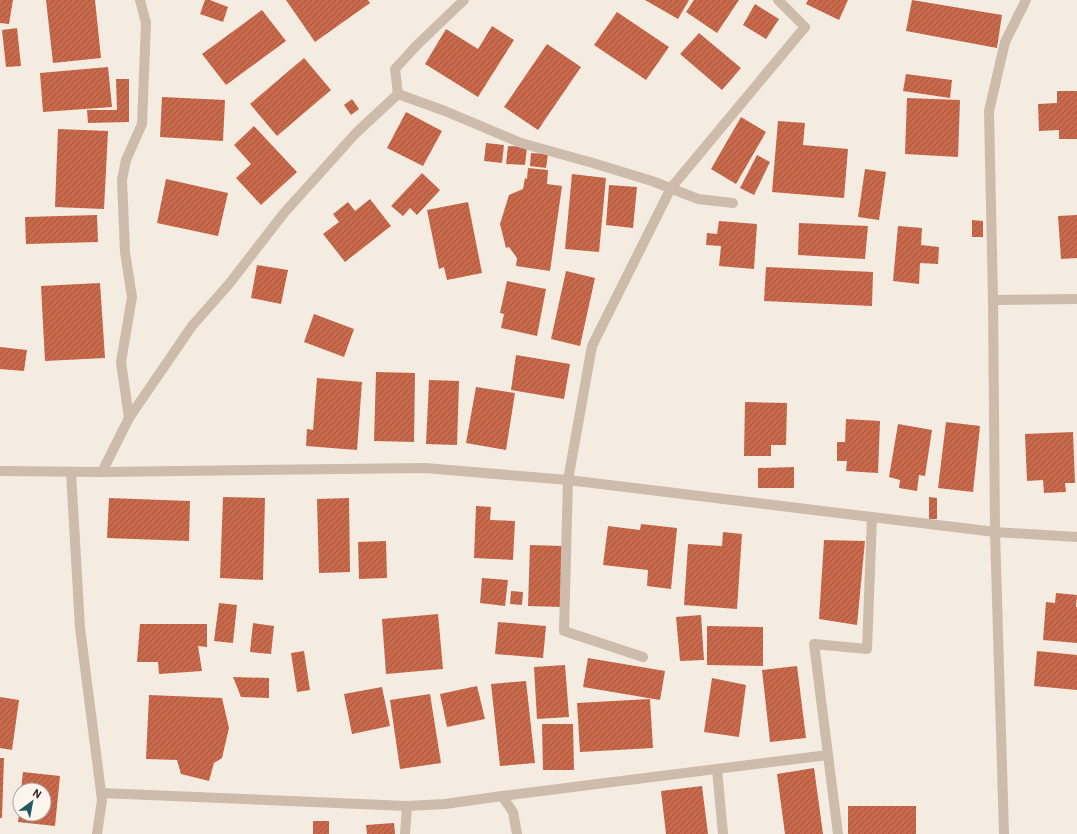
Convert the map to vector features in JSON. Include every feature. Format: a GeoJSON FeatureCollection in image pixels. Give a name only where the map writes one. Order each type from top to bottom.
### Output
{"type":"FeatureCollection","features":[{"type":"Feature","properties":{"kind":"street"},"geometry":{"type":"LineString","coordinates":[[128,418],[121,362],[132,297],[126,252],[122,180],[126,160],[142,124],[146,23],[140,0]]}},
{"type":"Feature","properties":{"kind":"street"},"geometry":{"type":"LineString","coordinates":[[398,94],[395,69],[416,46],[464,0]]}},
{"type":"Feature","properties":{"kind":"street"},"geometry":{"type":"LineString","coordinates":[[643,657],[564,631],[568,480],[592,346],[671,188],[805,27],[778,0]]}},
{"type":"Feature","properties":{"kind":"street"},"geometry":{"type":"LineString","coordinates":[[1004,834],[995,532],[993,300],[989,111],[1005,42],[1026,0]]}},
{"type":"Feature","properties":{"kind":"street"},"geometry":{"type":"LineString","coordinates":[[102,472],[128,418],[192,326],[229,284],[284,213],[356,133],[398,94]]}},
{"type":"Feature","properties":{"kind":"street"},"geometry":{"type":"LineString","coordinates":[[398,94],[522,143],[652,181],[698,199],[733,203]]}},
{"type":"Feature","properties":{"kind":"street"},"geometry":{"type":"LineString","coordinates":[[993,300],[1077,299]]}},
{"type":"Feature","properties":{"kind":"street"},"geometry":{"type":"LineString","coordinates":[[0,471],[102,472],[425,468],[568,480],[995,532],[1077,537]]}},
{"type":"Feature","properties":{"kind":"street"},"geometry":{"type":"LineString","coordinates":[[71,472],[80,628],[102,800],[96,834]]}},
{"type":"Feature","properties":{"kind":"street"},"geometry":{"type":"LineString","coordinates":[[838,834],[814,644],[867,650],[872,517]]}},
{"type":"Feature","properties":{"kind":"street"},"geometry":{"type":"LineString","coordinates":[[101,793],[407,806],[445,804],[828,755]]}},
{"type":"Feature","properties":{"kind":"street"},"geometry":{"type":"LineString","coordinates":[[718,769],[724,834]]}},
{"type":"Feature","properties":{"kind":"street"},"geometry":{"type":"LineString","coordinates":[[502,796],[513,812],[517,834]]}},
{"type":"Feature","properties":{"kind":"street"},"geometry":{"type":"LineString","coordinates":[[405,834],[407,806]]}},
{"type":"Feature","properties":{"kind":"building"},"geometry":{"type":"Polygon","coordinates":[[[0,0],[13,0],[9,24],[0,23],[0,0]]]}},
{"type":"Feature","properties":{"kind":"building"},"geometry":{"type":"Polygon","coordinates":[[[46,0],[95,0],[101,58],[53,63],[46,0]]]}},
{"type":"Feature","properties":{"kind":"building"},"geometry":{"type":"Polygon","coordinates":[[[205,0],[210,0],[228,7],[223,22],[200,14],[205,0]]]}},
{"type":"Feature","properties":{"kind":"building"},"geometry":{"type":"Polygon","coordinates":[[[286,0],[368,0],[370,3],[315,42],[286,0]]]}},
{"type":"Feature","properties":{"kind":"building"},"geometry":{"type":"Polygon","coordinates":[[[645,0],[689,0],[678,19],[645,0]]]}},
{"type":"Feature","properties":{"kind":"building"},"geometry":{"type":"Polygon","coordinates":[[[694,0],[739,0],[717,33],[686,12],[694,0]]]}},
{"type":"Feature","properties":{"kind":"building"},"geometry":{"type":"Polygon","coordinates":[[[808,0],[848,0],[839,20],[806,4],[808,0]]]}},
{"type":"Feature","properties":{"kind":"building"},"geometry":{"type":"Polygon","coordinates":[[[912,0],[1002,15],[997,48],[906,31],[912,0]]]}},
{"type":"Feature","properties":{"kind":"building"},"geometry":{"type":"Polygon","coordinates":[[[755,4],[779,19],[766,39],[743,25],[755,4]]]}},
{"type":"Feature","properties":{"kind":"building"},"geometry":{"type":"Polygon","coordinates":[[[262,10],[286,41],[226,85],[202,54],[262,10]]]}},
{"type":"Feature","properties":{"kind":"building"},"geometry":{"type":"Polygon","coordinates":[[[617,12],[669,47],[646,80],[594,45],[617,12]]]}},
{"type":"Feature","properties":{"kind":"building"},"geometry":{"type":"Polygon","coordinates":[[[492,26],[514,40],[478,97],[425,64],[446,29],[478,49],[492,26]]]}},
{"type":"Feature","properties":{"kind":"building"},"geometry":{"type":"Polygon","coordinates":[[[17,28],[21,66],[6,67],[2,30],[17,28]]]}},
{"type":"Feature","properties":{"kind":"building"},"geometry":{"type":"Polygon","coordinates":[[[699,33],[741,68],[722,90],[680,54],[699,33]]]}},
{"type":"Feature","properties":{"kind":"building"},"geometry":{"type":"Polygon","coordinates":[[[547,44],[581,67],[538,130],[504,107],[547,44]]]}},
{"type":"Feature","properties":{"kind":"building"},"geometry":{"type":"Polygon","coordinates":[[[304,58],[331,90],[277,136],[250,104],[304,58]]]}},
{"type":"Feature","properties":{"kind":"building"},"geometry":{"type":"Polygon","coordinates":[[[108,67],[112,107],[43,112],[40,73],[108,67]]]}},
{"type":"Feature","properties":{"kind":"building"},"geometry":{"type":"Polygon","coordinates":[[[906,74],[952,80],[950,98],[903,91],[906,74]]]}},
{"type":"Feature","properties":{"kind":"building"},"geometry":{"type":"Polygon","coordinates":[[[116,79],[129,79],[129,122],[88,123],[87,110],[117,110],[116,79]]]}},
{"type":"Feature","properties":{"kind":"building"},"geometry":{"type":"Polygon","coordinates":[[[1057,91],[1077,91],[1077,139],[1059,139],[1059,130],[1039,131],[1038,104],[1057,103],[1057,91]]]}},
{"type":"Feature","properties":{"kind":"building"},"geometry":{"type":"Polygon","coordinates":[[[162,97],[225,100],[223,141],[160,137],[162,97]]]}},
{"type":"Feature","properties":{"kind":"building"},"geometry":{"type":"Polygon","coordinates":[[[907,98],[960,100],[958,157],[905,154],[907,98]]]}},
{"type":"Feature","properties":{"kind":"building"},"geometry":{"type":"Polygon","coordinates":[[[352,99],[359,109],[351,115],[344,105],[352,99]]]}},
{"type":"Feature","properties":{"kind":"building"},"geometry":{"type":"Polygon","coordinates":[[[406,112],[442,131],[423,166],[387,148],[406,112]]]}},
{"type":"Feature","properties":{"kind":"building"},"geometry":{"type":"Polygon","coordinates":[[[741,117],[766,132],[736,184],[711,169],[741,117]]]}},
{"type":"Feature","properties":{"kind":"building"},"geometry":{"type":"Polygon","coordinates":[[[778,121],[805,123],[803,145],[848,149],[844,198],[772,192],[778,121]]]}},
{"type":"Feature","properties":{"kind":"building"},"geometry":{"type":"Polygon","coordinates":[[[254,126],[297,172],[261,205],[236,178],[251,164],[234,145],[254,126]]]}},
{"type":"Feature","properties":{"kind":"building"},"geometry":{"type":"Polygon","coordinates":[[[58,129],[108,131],[104,209],[55,207],[58,129]]]}},
{"type":"Feature","properties":{"kind":"building"},"geometry":{"type":"Polygon","coordinates":[[[486,143],[504,145],[502,163],[484,161],[486,143]]]}},
{"type":"Feature","properties":{"kind":"building"},"geometry":{"type":"Polygon","coordinates":[[[508,146],[527,147],[525,165],[506,164],[508,146]]]}},
{"type":"Feature","properties":{"kind":"building"},"geometry":{"type":"Polygon","coordinates":[[[531,153],[548,154],[546,168],[530,166],[531,153]]]}},
{"type":"Feature","properties":{"kind":"building"},"geometry":{"type":"Polygon","coordinates":[[[757,155],[770,162],[754,195],[740,188],[757,155]]]}},
{"type":"Feature","properties":{"kind":"building"},"geometry":{"type":"Polygon","coordinates":[[[528,168],[548,170],[547,184],[562,186],[550,271],[516,266],[517,258],[509,247],[506,248],[500,224],[509,195],[523,189],[525,178],[527,179],[528,168]]]}},
{"type":"Feature","properties":{"kind":"building"},"geometry":{"type":"Polygon","coordinates":[[[865,169],[886,172],[879,220],[858,217],[865,169]]]}},
{"type":"Feature","properties":{"kind":"building"},"geometry":{"type":"Polygon","coordinates":[[[422,173],[440,190],[417,215],[410,208],[403,216],[391,206],[422,173]]]}},
{"type":"Feature","properties":{"kind":"building"},"geometry":{"type":"Polygon","coordinates":[[[572,174],[606,178],[599,252],[565,249],[572,174]]]}},
{"type":"Feature","properties":{"kind":"building"},"geometry":{"type":"Polygon","coordinates":[[[166,179],[228,193],[218,236],[157,223],[166,179]]]}},
{"type":"Feature","properties":{"kind":"building"},"geometry":{"type":"Polygon","coordinates":[[[609,185],[637,187],[633,228],[606,225],[609,185]]]}},
{"type":"Feature","properties":{"kind":"building"},"geometry":{"type":"Polygon","coordinates":[[[370,199],[391,226],[345,262],[323,234],[339,222],[333,214],[348,202],[355,211],[370,199]]]}},
{"type":"Feature","properties":{"kind":"building"},"geometry":{"type":"Polygon","coordinates":[[[468,202],[482,273],[447,280],[444,267],[439,269],[427,210],[468,202]]]}},
{"type":"Feature","properties":{"kind":"building"},"geometry":{"type":"Polygon","coordinates":[[[97,215],[98,242],[26,244],[25,217],[97,215]]]}},
{"type":"Feature","properties":{"kind":"building"},"geometry":{"type":"Polygon","coordinates":[[[1077,215],[1077,258],[1061,259],[1058,216],[1077,215]]]}},
{"type":"Feature","properties":{"kind":"building"},"geometry":{"type":"Polygon","coordinates":[[[972,220],[983,221],[983,237],[972,237],[972,220]]]}},
{"type":"Feature","properties":{"kind":"building"},"geometry":{"type":"Polygon","coordinates":[[[719,221],[757,224],[754,269],[719,266],[721,246],[706,245],[707,233],[717,234],[719,221]]]}},
{"type":"Feature","properties":{"kind":"building"},"geometry":{"type":"Polygon","coordinates":[[[799,223],[868,226],[865,259],[798,255],[799,223]]]}},
{"type":"Feature","properties":{"kind":"building"},"geometry":{"type":"Polygon","coordinates":[[[898,226],[922,228],[921,245],[939,247],[938,264],[920,263],[919,284],[893,281],[898,226]]]}},
{"type":"Feature","properties":{"kind":"building"},"geometry":{"type":"Polygon","coordinates":[[[257,265],[288,270],[281,304],[251,298],[257,265]]]}},
{"type":"Feature","properties":{"kind":"building"},"geometry":{"type":"Polygon","coordinates":[[[766,267],[873,272],[872,306],[764,301],[766,267]]]}},
{"type":"Feature","properties":{"kind":"building"},"geometry":{"type":"Polygon","coordinates":[[[566,271],[595,278],[580,346],[551,339],[566,271]]]}},
{"type":"Feature","properties":{"kind":"building"},"geometry":{"type":"Polygon","coordinates":[[[507,281],[546,289],[537,336],[501,328],[504,314],[500,313],[507,281]]]}},
{"type":"Feature","properties":{"kind":"building"},"geometry":{"type":"Polygon","coordinates":[[[100,283],[105,358],[45,361],[41,286],[100,283]]]}},
{"type":"Feature","properties":{"kind":"building"},"geometry":{"type":"Polygon","coordinates":[[[314,314],[354,329],[344,357],[304,342],[314,314]]]}},
{"type":"Feature","properties":{"kind":"building"},"geometry":{"type":"Polygon","coordinates":[[[0,347],[27,350],[24,371],[0,369],[0,347]]]}},
{"type":"Feature","properties":{"kind":"building"},"geometry":{"type":"Polygon","coordinates":[[[516,355],[570,364],[564,399],[511,390],[516,355]]]}},
{"type":"Feature","properties":{"kind":"building"},"geometry":{"type":"Polygon","coordinates":[[[376,372],[415,373],[414,442],[374,441],[376,372]]]}},
{"type":"Feature","properties":{"kind":"building"},"geometry":{"type":"Polygon","coordinates":[[[317,378],[362,382],[357,450],[306,446],[307,429],[313,430],[317,378]]]}},
{"type":"Feature","properties":{"kind":"building"},"geometry":{"type":"Polygon","coordinates":[[[429,380],[459,381],[457,445],[426,444],[429,380]]]}},
{"type":"Feature","properties":{"kind":"building"},"geometry":{"type":"Polygon","coordinates":[[[476,387],[515,393],[506,450],[466,443],[476,387]]]}},
{"type":"Feature","properties":{"kind":"building"},"geometry":{"type":"Polygon","coordinates":[[[745,402],[787,403],[786,445],[771,445],[771,456],[744,456],[745,402]]]}},
{"type":"Feature","properties":{"kind":"building"},"geometry":{"type":"Polygon","coordinates":[[[846,419],[880,421],[878,473],[846,471],[847,461],[837,461],[837,442],[845,442],[846,419]]]}},
{"type":"Feature","properties":{"kind":"building"},"geometry":{"type":"Polygon","coordinates":[[[946,422],[980,426],[973,492],[938,488],[946,422]]]}},
{"type":"Feature","properties":{"kind":"building"},"geometry":{"type":"Polygon","coordinates":[[[898,424],[932,430],[925,476],[919,475],[917,491],[899,488],[900,480],[889,477],[898,424]]]}},
{"type":"Feature","properties":{"kind":"building"},"geometry":{"type":"Polygon","coordinates":[[[1073,432],[1075,483],[1065,483],[1066,492],[1044,493],[1043,480],[1027,481],[1025,434],[1073,432]]]}},
{"type":"Feature","properties":{"kind":"building"},"geometry":{"type":"Polygon","coordinates":[[[794,467],[794,488],[758,488],[758,468],[794,467]]]}},
{"type":"Feature","properties":{"kind":"building"},"geometry":{"type":"Polygon","coordinates":[[[223,497],[265,498],[263,580],[220,578],[223,497]]]}},
{"type":"Feature","properties":{"kind":"building"},"geometry":{"type":"Polygon","coordinates":[[[929,497],[937,498],[937,519],[929,519],[929,497]]]}},
{"type":"Feature","properties":{"kind":"building"},"geometry":{"type":"Polygon","coordinates":[[[109,498],[190,501],[189,541],[107,538],[109,498]]]}},
{"type":"Feature","properties":{"kind":"building"},"geometry":{"type":"Polygon","coordinates":[[[349,498],[350,572],[319,573],[317,499],[349,498]]]}},
{"type":"Feature","properties":{"kind":"building"},"geometry":{"type":"Polygon","coordinates":[[[476,506],[491,507],[490,520],[515,521],[513,560],[474,558],[476,506]]]}},
{"type":"Feature","properties":{"kind":"building"},"geometry":{"type":"Polygon","coordinates":[[[641,524],[677,528],[671,589],[647,586],[648,570],[603,565],[608,526],[640,530],[641,524]]]}},
{"type":"Feature","properties":{"kind":"building"},"geometry":{"type":"Polygon","coordinates":[[[723,532],[742,534],[737,609],[684,605],[688,544],[722,546],[723,532]]]}},
{"type":"Feature","properties":{"kind":"building"},"geometry":{"type":"Polygon","coordinates":[[[824,540],[865,541],[857,625],[819,619],[824,540]]]}},
{"type":"Feature","properties":{"kind":"building"},"geometry":{"type":"Polygon","coordinates":[[[386,541],[387,578],[359,579],[358,542],[386,541]]]}},
{"type":"Feature","properties":{"kind":"building"},"geometry":{"type":"Polygon","coordinates":[[[530,545],[562,546],[561,607],[528,606],[530,545]]]}},
{"type":"Feature","properties":{"kind":"building"},"geometry":{"type":"Polygon","coordinates":[[[482,578],[508,580],[505,606],[480,603],[482,578]]]}},
{"type":"Feature","properties":{"kind":"building"},"geometry":{"type":"Polygon","coordinates":[[[511,591],[523,592],[522,605],[510,604],[511,591]]]}},
{"type":"Feature","properties":{"kind":"building"},"geometry":{"type":"Polygon","coordinates":[[[1056,593],[1077,595],[1077,643],[1043,640],[1046,602],[1055,603],[1056,593]]]}},
{"type":"Feature","properties":{"kind":"building"},"geometry":{"type":"Polygon","coordinates":[[[219,603],[237,605],[233,643],[214,641],[219,603]]]}},
{"type":"Feature","properties":{"kind":"building"},"geometry":{"type":"Polygon","coordinates":[[[438,614],[443,669],[386,674],[382,619],[438,614]]]}},
{"type":"Feature","properties":{"kind":"building"},"geometry":{"type":"Polygon","coordinates":[[[701,615],[704,660],[680,661],[676,617],[701,615]]]}},
{"type":"Feature","properties":{"kind":"building"},"geometry":{"type":"Polygon","coordinates":[[[498,622],[546,626],[543,658],[495,654],[498,622]]]}},
{"type":"Feature","properties":{"kind":"building"},"geometry":{"type":"Polygon","coordinates":[[[253,623],[274,626],[271,654],[250,652],[253,623]]]}},
{"type":"Feature","properties":{"kind":"building"},"geometry":{"type":"Polygon","coordinates":[[[140,624],[207,624],[207,647],[198,646],[202,671],[159,674],[158,662],[137,662],[140,624]]]}},
{"type":"Feature","properties":{"kind":"building"},"geometry":{"type":"Polygon","coordinates":[[[707,626],[763,627],[763,666],[707,665],[707,626]]]}},
{"type":"Feature","properties":{"kind":"building"},"geometry":{"type":"Polygon","coordinates":[[[304,651],[310,690],[297,692],[291,653],[304,651]]]}},
{"type":"Feature","properties":{"kind":"building"},"geometry":{"type":"Polygon","coordinates":[[[1037,651],[1077,655],[1077,690],[1034,686],[1037,651]]]}},
{"type":"Feature","properties":{"kind":"building"},"geometry":{"type":"Polygon","coordinates":[[[588,658],[665,671],[660,700],[583,687],[588,658]]]}},
{"type":"Feature","properties":{"kind":"building"},"geometry":{"type":"Polygon","coordinates":[[[565,665],[569,717],[537,719],[534,667],[565,665]]]}},
{"type":"Feature","properties":{"kind":"building"},"geometry":{"type":"Polygon","coordinates":[[[797,666],[806,738],[770,742],[762,670],[797,666]]]}},
{"type":"Feature","properties":{"kind":"building"},"geometry":{"type":"Polygon","coordinates":[[[233,677],[269,678],[269,698],[241,697],[233,677]]]}},
{"type":"Feature","properties":{"kind":"building"},"geometry":{"type":"Polygon","coordinates":[[[712,678],[746,685],[739,737],[704,732],[712,678]]]}},
{"type":"Feature","properties":{"kind":"building"},"geometry":{"type":"Polygon","coordinates":[[[526,681],[535,763],[500,766],[491,684],[526,681]]]}},
{"type":"Feature","properties":{"kind":"building"},"geometry":{"type":"Polygon","coordinates":[[[477,686],[485,719],[447,727],[440,694],[477,686]]]}},
{"type":"Feature","properties":{"kind":"building"},"geometry":{"type":"Polygon","coordinates":[[[382,687],[390,726],[352,734],[344,694],[382,687]]]}},
{"type":"Feature","properties":{"kind":"building"},"geometry":{"type":"Polygon","coordinates":[[[430,694],[441,763],[400,769],[390,700],[430,694]]]}},
{"type":"Feature","properties":{"kind":"building"},"geometry":{"type":"Polygon","coordinates":[[[149,695],[222,698],[229,728],[222,758],[214,763],[209,781],[181,774],[177,760],[146,759],[149,695]]]}},
{"type":"Feature","properties":{"kind":"building"},"geometry":{"type":"Polygon","coordinates":[[[0,697],[19,700],[12,750],[0,748],[0,697]]]}},
{"type":"Feature","properties":{"kind":"building"},"geometry":{"type":"Polygon","coordinates":[[[650,699],[653,748],[580,752],[577,703],[650,699]]]}},
{"type":"Feature","properties":{"kind":"building"},"geometry":{"type":"Polygon","coordinates":[[[542,724],[573,724],[574,770],[543,770],[542,724]]]}},
{"type":"Feature","properties":{"kind":"building"},"geometry":{"type":"Polygon","coordinates":[[[0,758],[4,758],[2,818],[0,818],[0,758]]]}},
{"type":"Feature","properties":{"kind":"building"},"geometry":{"type":"Polygon","coordinates":[[[814,768],[823,834],[785,834],[777,774],[814,768]]]}},
{"type":"Feature","properties":{"kind":"building"},"geometry":{"type":"Polygon","coordinates":[[[23,772],[60,776],[55,826],[18,822],[52,822],[52,782],[22,782],[23,772]]]}},
{"type":"Feature","properties":{"kind":"building"},"geometry":{"type":"Polygon","coordinates":[[[702,786],[708,834],[666,834],[661,791],[702,786]]]}},
{"type":"Feature","properties":{"kind":"building"},"geometry":{"type":"Polygon","coordinates":[[[848,806],[916,806],[916,834],[848,834],[848,806]]]}},
{"type":"Feature","properties":{"kind":"building"},"geometry":{"type":"Polygon","coordinates":[[[313,821],[329,821],[329,834],[313,834],[313,821]]]}},
{"type":"Feature","properties":{"kind":"building"},"geometry":{"type":"Polygon","coordinates":[[[394,823],[395,834],[367,834],[366,825],[394,823]]]}}]}
